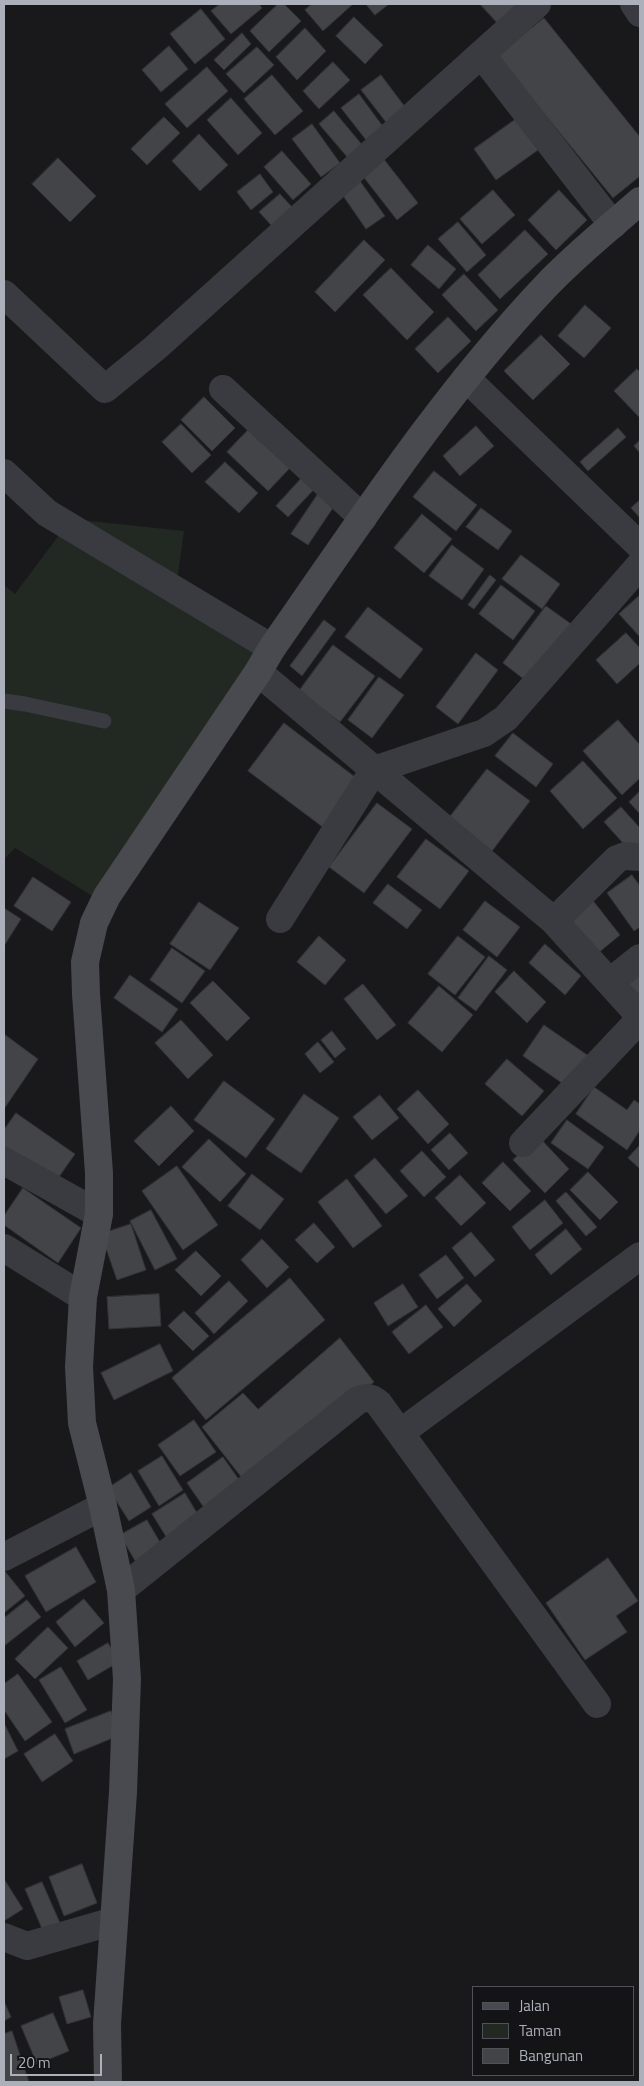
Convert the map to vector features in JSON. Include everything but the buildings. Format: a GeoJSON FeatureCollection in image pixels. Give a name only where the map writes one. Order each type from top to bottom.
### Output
{"type":"FeatureCollection","features":[{"type":"Feature","properties":{"kind":"street"},"geometry":{"type":"LineString","coordinates":[[4,294],[105,389],[155,348],[537,4]]}},
{"type":"Feature","properties":{"kind":"street"},"geometry":{"type":"LineString","coordinates":[[634,4],[640,13]]}},
{"type":"Feature","properties":{"kind":"street"},"geometry":{"type":"LineString","coordinates":[[481,54],[613,225]]}},
{"type":"Feature","properties":{"kind":"street"},"geometry":{"type":"LineString","coordinates":[[108,2082],[108,2024],[123,1792],[128,1679],[121,1590],[103,1506],[82,1423],[79,1367],[83,1297],[99,1214],[100,1173],[86,994],[86,962],[94,923],[107,896],[258,672],[272,648],[363,518],[466,378],[547,285],[640,201]]}},
{"type":"Feature","properties":{"kind":"street"},"geometry":{"type":"LineString","coordinates":[[466,378],[640,546]]}},
{"type":"Feature","properties":{"kind":"street"},"geometry":{"type":"LineString","coordinates":[[223,389],[363,518]]}},
{"type":"Feature","properties":{"kind":"street"},"geometry":{"type":"LineString","coordinates":[[4,473],[47,513],[272,648]]}},
{"type":"Feature","properties":{"kind":"street"},"geometry":{"type":"LineString","coordinates":[[280,919],[374,770],[484,733],[506,718],[640,565]]}},
{"type":"Feature","properties":{"kind":"street"},"geometry":{"type":"LineString","coordinates":[[258,672],[554,921],[640,1018],[523,1143]]}},
{"type":"Feature","properties":{"kind":"street"},"geometry":{"type":"LineString","coordinates":[[554,921],[618,859],[621,857],[640,856]]}},
{"type":"Feature","properties":{"kind":"street"},"geometry":{"type":"LineString","coordinates":[[610,982],[640,958]]}},
{"type":"Feature","properties":{"kind":"street"},"geometry":{"type":"LineString","coordinates":[[4,1161],[99,1214]]}},
{"type":"Feature","properties":{"kind":"street"},"geometry":{"type":"LineString","coordinates":[[4,1248],[83,1297]]}},
{"type":"Feature","properties":{"kind":"street"},"geometry":{"type":"LineString","coordinates":[[400,1433],[640,1256]]}},
{"type":"Feature","properties":{"kind":"street"},"geometry":{"type":"LineString","coordinates":[[121,1590],[357,1401],[365,1397],[374,1399],[380,1404],[597,1704]]}},
{"type":"Feature","properties":{"kind":"street"},"geometry":{"type":"LineString","coordinates":[[4,1557],[103,1506]]}},
{"type":"Feature","properties":{"kind":"street"},"geometry":{"type":"LineString","coordinates":[[4,1937],[27,1946],[114,1921]]}},
{"type":"Feature","properties":{"kind":"lane"},"geometry":{"type":"LineString","coordinates":[[4,701],[104,721]]}},
{"type":"Feature","properties":{"kind":"green space"},"geometry":{"type":"Polygon","coordinates":[[[71,519],[184,531],[174,603],[264,656],[94,897],[15,848],[4,859],[4,585],[15,594],[71,519]]]}}]}
